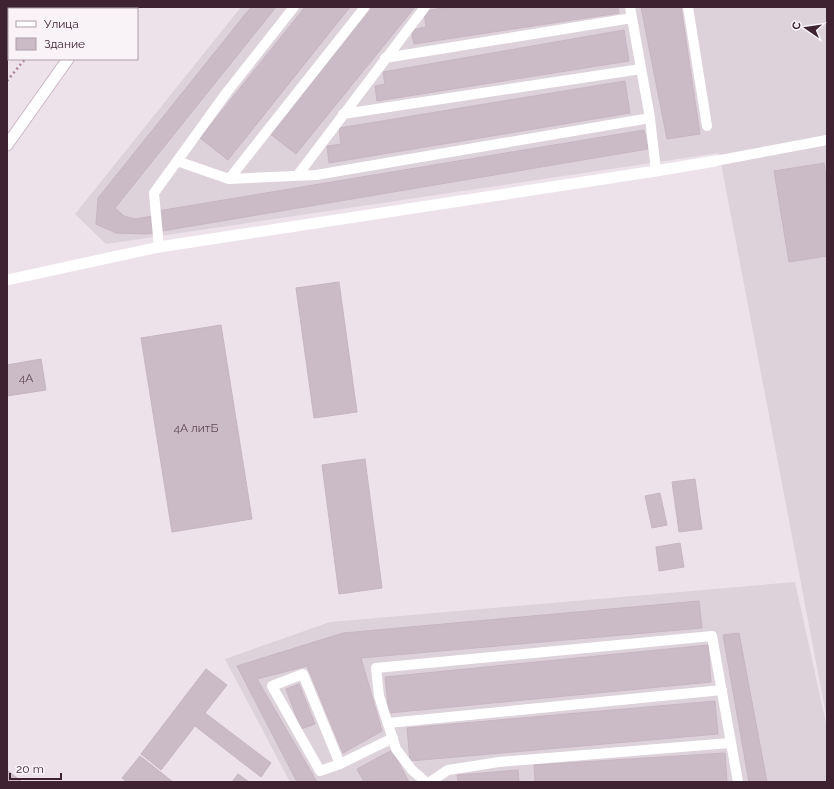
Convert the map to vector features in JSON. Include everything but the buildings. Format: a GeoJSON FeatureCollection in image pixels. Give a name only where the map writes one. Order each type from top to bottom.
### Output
{"type":"FeatureCollection","features":[{"type":"Feature","properties":{"kind":"street"},"geometry":{"type":"LineString","coordinates":[[7,145],[67,60]]}},
{"type":"Feature","properties":{"kind":"street"},"geometry":{"type":"LineString","coordinates":[[7,280],[160,247],[715,161]]}},
{"type":"Feature","properties":{"kind":"lane"},"geometry":{"type":"LineString","coordinates":[[160,247],[154,193],[227,92],[294,7]]}},
{"type":"Feature","properties":{"kind":"lane"},"geometry":{"type":"LineString","coordinates":[[229,179],[365,7]]}},
{"type":"Feature","properties":{"kind":"lane"},"geometry":{"type":"LineString","coordinates":[[297,176],[425,7]]}},
{"type":"Feature","properties":{"kind":"lane"},"geometry":{"type":"LineString","coordinates":[[630,7],[650,118],[656,171]]}},
{"type":"Feature","properties":{"kind":"lane"},"geometry":{"type":"LineString","coordinates":[[688,7],[707,126]]}},
{"type":"Feature","properties":{"kind":"lane"},"geometry":{"type":"LineString","coordinates":[[385,58],[632,18]]}},
{"type":"Feature","properties":{"kind":"lane"},"geometry":{"type":"LineString","coordinates":[[343,114],[641,69]]}},
{"type":"Feature","properties":{"kind":"lane"},"geometry":{"type":"LineString","coordinates":[[177,161],[229,179],[316,175],[650,118]]}},
{"type":"Feature","properties":{"kind":"lane"},"geometry":{"type":"LineString","coordinates":[[715,161],[827,140]]}},
{"type":"Feature","properties":{"kind":"lane"},"geometry":{"type":"LineString","coordinates":[[426,782],[412,770],[396,749],[379,696],[376,668],[712,636],[738,782]]}},
{"type":"Feature","properties":{"kind":"lane"},"geometry":{"type":"LineString","coordinates":[[340,764],[303,674],[272,686],[320,771],[340,764],[393,738]]}},
{"type":"Feature","properties":{"kind":"lane"},"geometry":{"type":"LineString","coordinates":[[388,723],[722,690]]}},
{"type":"Feature","properties":{"kind":"lane"},"geometry":{"type":"LineString","coordinates":[[430,782],[448,770],[499,762],[730,743]]}},
{"type":"Feature","properties":{"kind":"path"},"geometry":{"type":"LineString","coordinates":[[7,81],[24,60]]}},
{"type":"Feature","properties":{"kind":"shaded area"},"geometry":{"type":"Polygon","coordinates":[[[241,7],[827,7],[827,720],[719,153],[106,244],[75,214],[241,7]]]}},
{"type":"Feature","properties":{"kind":"shaded area"},"geometry":{"type":"Polygon","coordinates":[[[795,582],[827,728],[827,782],[290,782],[225,659],[330,622],[795,582]]]}}]}
